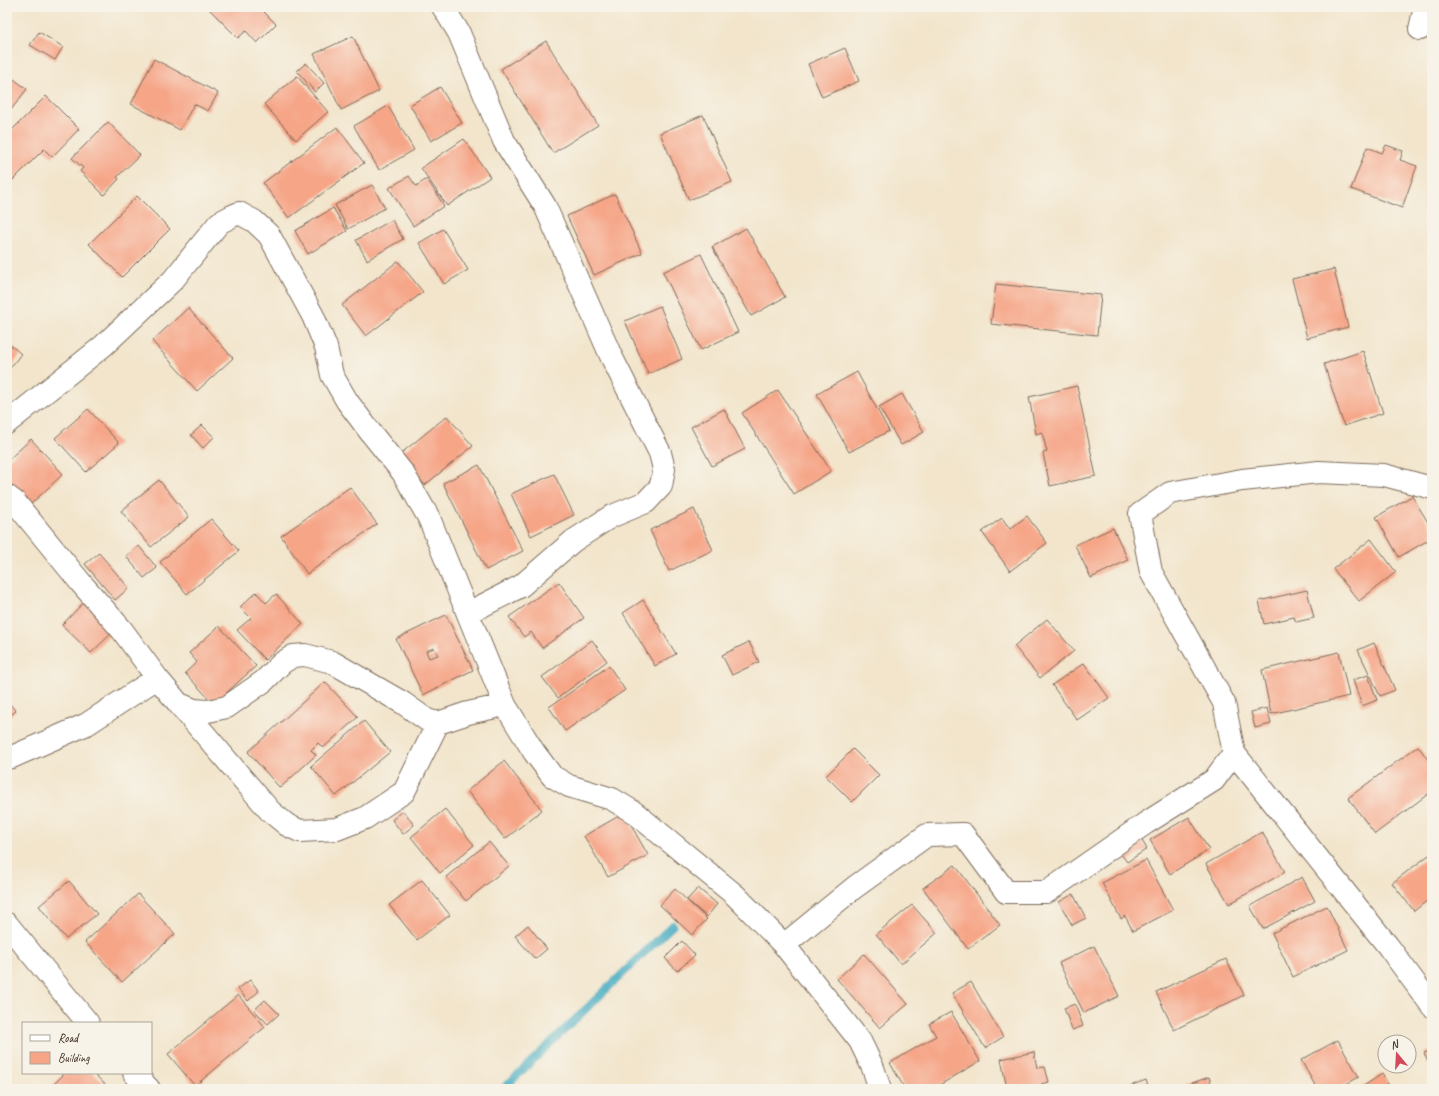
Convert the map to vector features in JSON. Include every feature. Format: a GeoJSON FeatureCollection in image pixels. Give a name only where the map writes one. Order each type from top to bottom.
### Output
{"type":"FeatureCollection","features":[{"type":"Feature","properties":{"kind":"street"},"geometry":{"type":"LineString","coordinates":[[443,7],[459,33],[504,141],[545,206],[611,356],[660,453],[664,469],[661,486],[646,502],[610,517],[573,541],[521,586],[468,613]]}},
{"type":"Feature","properties":{"kind":"street"},"geometry":{"type":"LineString","coordinates":[[1420,29],[1425,7]]}},
{"type":"Feature","properties":{"kind":"street"},"geometry":{"type":"LineString","coordinates":[[7,423],[103,346],[173,280],[219,224],[239,213],[254,221],[269,235],[314,316],[326,347],[332,375],[347,401],[370,433],[403,473],[429,518],[504,705],[534,752],[552,776],[569,786],[612,799],[635,812],[735,895],[784,945],[860,1041],[873,1068],[880,1089]]}},
{"type":"Feature","properties":{"kind":"street"},"geometry":{"type":"LineString","coordinates":[[1432,488],[1384,475],[1319,472],[1242,480],[1170,493],[1140,514],[1151,572],[1224,703],[1234,753],[1388,946],[1432,1006]]}},
{"type":"Feature","properties":{"kind":"street"},"geometry":{"type":"LineString","coordinates":[[7,496],[15,502],[81,583],[122,630],[157,678],[270,811],[287,825],[300,831],[337,829],[365,818],[404,792],[438,723]]}},
{"type":"Feature","properties":{"kind":"street"},"geometry":{"type":"LineString","coordinates":[[179,704],[194,710],[208,711],[227,706],[264,682],[282,663],[293,656],[305,655],[332,662],[427,720],[438,723],[468,713],[504,705]]}},
{"type":"Feature","properties":{"kind":"street"},"geometry":{"type":"LineString","coordinates":[[7,758],[87,724],[157,678]]}},
{"type":"Feature","properties":{"kind":"street"},"geometry":{"type":"LineString","coordinates":[[784,945],[855,887],[927,835],[963,834],[1006,892],[1047,892],[1146,823],[1214,780],[1234,753]]}},
{"type":"Feature","properties":{"kind":"street"},"geometry":{"type":"LineString","coordinates":[[7,924],[87,1022]]}},
{"type":"Feature","properties":{"kind":"street"},"geometry":{"type":"LineString","coordinates":[[135,1074],[149,1089]]}},
{"type":"Feature","properties":{"kind":"building"},"geometry":{"type":"Polygon","coordinates":[[[207,7],[270,7],[264,12],[276,24],[257,43],[246,31],[238,38],[207,7]]]}},
{"type":"Feature","properties":{"kind":"building"},"geometry":{"type":"Polygon","coordinates":[[[39,32],[63,47],[55,60],[30,45],[39,32]]]}},
{"type":"Feature","properties":{"kind":"building"},"geometry":{"type":"Polygon","coordinates":[[[353,36],[379,91],[341,110],[314,54],[353,36]]]}},
{"type":"Feature","properties":{"kind":"building"},"geometry":{"type":"Polygon","coordinates":[[[546,41],[598,125],[553,153],[501,69],[546,41]]]}},
{"type":"Feature","properties":{"kind":"building"},"geometry":{"type":"Polygon","coordinates":[[[845,48],[859,81],[822,97],[808,64],[845,48]]]}},
{"type":"Feature","properties":{"kind":"building"},"geometry":{"type":"Polygon","coordinates":[[[154,59],[218,93],[208,111],[194,104],[180,130],[131,104],[154,59]]]}},
{"type":"Feature","properties":{"kind":"building"},"geometry":{"type":"Polygon","coordinates":[[[306,63],[324,83],[315,92],[297,71],[306,63]]]}},
{"type":"Feature","properties":{"kind":"building"},"geometry":{"type":"Polygon","coordinates":[[[7,74],[27,89],[7,115],[7,74]]]}},
{"type":"Feature","properties":{"kind":"building"},"geometry":{"type":"Polygon","coordinates":[[[297,76],[328,112],[296,140],[264,104],[297,76]]]}},
{"type":"Feature","properties":{"kind":"building"},"geometry":{"type":"Polygon","coordinates":[[[440,87],[462,123],[431,141],[410,105],[440,87]]]}},
{"type":"Feature","properties":{"kind":"building"},"geometry":{"type":"Polygon","coordinates":[[[46,96],[79,129],[52,157],[44,149],[13,180],[7,174],[7,135],[46,96]]]}},
{"type":"Feature","properties":{"kind":"building"},"geometry":{"type":"Polygon","coordinates":[[[388,106],[414,150],[379,170],[354,126],[388,106]]]}},
{"type":"Feature","properties":{"kind":"building"},"geometry":{"type":"Polygon","coordinates":[[[703,115],[732,182],[689,200],[660,133],[703,115]]]}},
{"type":"Feature","properties":{"kind":"building"},"geometry":{"type":"Polygon","coordinates":[[[108,122],[140,155],[117,177],[119,179],[104,195],[80,171],[83,168],[72,158],[108,122]]]}},
{"type":"Feature","properties":{"kind":"building"},"geometry":{"type":"Polygon","coordinates":[[[337,127],[364,163],[289,218],[263,183],[337,127]]]}},
{"type":"Feature","properties":{"kind":"building"},"geometry":{"type":"Polygon","coordinates":[[[464,139],[490,177],[447,206],[421,168],[464,139]]]}},
{"type":"Feature","properties":{"kind":"building"},"geometry":{"type":"Polygon","coordinates":[[[1386,145],[1403,151],[1400,160],[1417,166],[1402,208],[1351,189],[1367,147],[1382,153],[1386,145]]]}},
{"type":"Feature","properties":{"kind":"building"},"geometry":{"type":"Polygon","coordinates":[[[409,176],[416,186],[427,179],[444,206],[413,226],[389,188],[409,176]]]}},
{"type":"Feature","properties":{"kind":"building"},"geometry":{"type":"Polygon","coordinates":[[[372,185],[385,208],[348,229],[335,205],[372,185]]]}},
{"type":"Feature","properties":{"kind":"building"},"geometry":{"type":"Polygon","coordinates":[[[615,194],[642,253],[594,275],[567,216],[615,194]]]}},
{"type":"Feature","properties":{"kind":"building"},"geometry":{"type":"Polygon","coordinates":[[[137,196],[170,229],[122,277],[89,244],[137,196]]]}},
{"type":"Feature","properties":{"kind":"building"},"geometry":{"type":"Polygon","coordinates":[[[333,208],[347,231],[308,254],[295,231],[333,208]]]}},
{"type":"Feature","properties":{"kind":"building"},"geometry":{"type":"Polygon","coordinates":[[[392,220],[403,239],[367,260],[356,240],[392,220]]]}},
{"type":"Feature","properties":{"kind":"building"},"geometry":{"type":"Polygon","coordinates":[[[746,228],[785,297],[751,316],[712,247],[746,228]]]}},
{"type":"Feature","properties":{"kind":"building"},"geometry":{"type":"Polygon","coordinates":[[[443,229],[468,270],[444,284],[419,243],[443,229]]]}},
{"type":"Feature","properties":{"kind":"building"},"geometry":{"type":"Polygon","coordinates":[[[701,254],[738,332],[701,350],[663,272],[701,254]]]}},
{"type":"Feature","properties":{"kind":"building"},"geometry":{"type":"Polygon","coordinates":[[[398,261],[423,292],[366,336],[342,305],[398,261]]]}},
{"type":"Feature","properties":{"kind":"building"},"geometry":{"type":"Polygon","coordinates":[[[1334,269],[1348,327],[1307,338],[1292,279],[1334,269]]]}},
{"type":"Feature","properties":{"kind":"building"},"geometry":{"type":"Polygon","coordinates":[[[996,284],[1101,295],[1097,335],[991,324],[996,284]]]}},
{"type":"Feature","properties":{"kind":"building"},"geometry":{"type":"Polygon","coordinates":[[[660,306],[682,359],[648,374],[625,321],[660,306]]]}},
{"type":"Feature","properties":{"kind":"building"},"geometry":{"type":"Polygon","coordinates":[[[188,308],[233,358],[197,391],[152,341],[188,308]]]}},
{"type":"Feature","properties":{"kind":"building"},"geometry":{"type":"Polygon","coordinates":[[[7,342],[21,354],[7,372],[7,342]]]}},
{"type":"Feature","properties":{"kind":"building"},"geometry":{"type":"Polygon","coordinates":[[[1363,351],[1383,413],[1344,426],[1324,364],[1363,351]]]}},
{"type":"Feature","properties":{"kind":"building"},"geometry":{"type":"Polygon","coordinates":[[[857,372],[889,431],[849,452],[817,394],[857,372]]]}},
{"type":"Feature","properties":{"kind":"building"},"geometry":{"type":"Polygon","coordinates":[[[1077,386],[1096,476],[1050,486],[1043,453],[1047,452],[1042,432],[1036,434],[1029,397],[1077,386]]]}},
{"type":"Feature","properties":{"kind":"building"},"geometry":{"type":"Polygon","coordinates":[[[778,390],[831,471],[794,494],[742,413],[778,390]]]}},
{"type":"Feature","properties":{"kind":"building"},"geometry":{"type":"Polygon","coordinates":[[[902,394],[924,432],[901,445],[879,407],[902,394]]]}},
{"type":"Feature","properties":{"kind":"building"},"geometry":{"type":"Polygon","coordinates":[[[88,409],[119,443],[86,472],[55,438],[88,409]]]}},
{"type":"Feature","properties":{"kind":"building"},"geometry":{"type":"Polygon","coordinates":[[[724,409],[745,449],[712,466],[691,427],[724,409]]]}},
{"type":"Feature","properties":{"kind":"building"},"geometry":{"type":"Polygon","coordinates":[[[447,416],[473,446],[425,485],[399,455],[447,416]]]}},
{"type":"Feature","properties":{"kind":"building"},"geometry":{"type":"Polygon","coordinates":[[[202,425],[214,437],[203,448],[191,435],[202,425]]]}},
{"type":"Feature","properties":{"kind":"building"},"geometry":{"type":"Polygon","coordinates":[[[31,439],[63,474],[30,505],[7,480],[7,461],[31,439]]]}},
{"type":"Feature","properties":{"kind":"building"},"geometry":{"type":"Polygon","coordinates":[[[479,465],[523,551],[486,570],[443,483],[479,465]]]}},
{"type":"Feature","properties":{"kind":"building"},"geometry":{"type":"Polygon","coordinates":[[[554,474],[574,515],[531,536],[511,494],[554,474]]]}},
{"type":"Feature","properties":{"kind":"building"},"geometry":{"type":"Polygon","coordinates":[[[159,480],[189,517],[151,547],[121,511],[159,480]]]}},
{"type":"Feature","properties":{"kind":"building"},"geometry":{"type":"Polygon","coordinates":[[[350,487],[377,524],[307,574],[281,536],[350,487]]]}},
{"type":"Feature","properties":{"kind":"building"},"geometry":{"type":"Polygon","coordinates":[[[1412,496],[1432,529],[1432,538],[1399,557],[1376,517],[1412,496]]]}},
{"type":"Feature","properties":{"kind":"building"},"geometry":{"type":"Polygon","coordinates":[[[694,509],[713,550],[669,571],[650,530],[694,509]]]}},
{"type":"Feature","properties":{"kind":"building"},"geometry":{"type":"Polygon","coordinates":[[[1027,516],[1047,543],[1010,571],[982,532],[1002,518],[1010,529],[1027,516]]]}},
{"type":"Feature","properties":{"kind":"building"},"geometry":{"type":"Polygon","coordinates":[[[211,519],[239,551],[187,594],[160,562],[211,519]]]}},
{"type":"Feature","properties":{"kind":"building"},"geometry":{"type":"Polygon","coordinates":[[[1113,528],[1128,560],[1091,578],[1075,545],[1113,528]]]}},
{"type":"Feature","properties":{"kind":"building"},"geometry":{"type":"Polygon","coordinates":[[[1371,539],[1396,572],[1359,601],[1333,569],[1371,539]]]}},
{"type":"Feature","properties":{"kind":"building"},"geometry":{"type":"Polygon","coordinates":[[[139,546],[157,568],[144,578],[126,556],[139,546]]]}},
{"type":"Feature","properties":{"kind":"building"},"geometry":{"type":"Polygon","coordinates":[[[99,553],[129,588],[115,600],[85,564],[99,553]]]}},
{"type":"Feature","properties":{"kind":"building"},"geometry":{"type":"Polygon","coordinates":[[[559,582],[584,618],[542,648],[531,632],[524,637],[509,617],[559,582]]]}},
{"type":"Feature","properties":{"kind":"building"},"geometry":{"type":"Polygon","coordinates":[[[1307,590],[1314,618],[1296,622],[1294,617],[1264,624],[1259,601],[1307,590]]]}},
{"type":"Feature","properties":{"kind":"building"},"geometry":{"type":"Polygon","coordinates":[[[256,592],[266,603],[276,594],[303,624],[265,660],[237,630],[251,618],[240,607],[256,592]]]}},
{"type":"Feature","properties":{"kind":"building"},"geometry":{"type":"Polygon","coordinates":[[[643,600],[676,654],[655,666],[623,613],[643,600]]]}},
{"type":"Feature","properties":{"kind":"building"},"geometry":{"type":"Polygon","coordinates":[[[85,601],[115,630],[91,653],[62,625],[85,601]]]}},
{"type":"Feature","properties":{"kind":"building"},"geometry":{"type":"Polygon","coordinates":[[[446,615],[473,670],[423,695],[396,639],[446,615]],[[434,648],[426,651],[429,658],[438,655],[434,648]]]}},
{"type":"Feature","properties":{"kind":"building"},"geometry":{"type":"Polygon","coordinates":[[[1047,619],[1074,651],[1040,678],[1014,646],[1047,619]]]}},
{"type":"Feature","properties":{"kind":"building"},"geometry":{"type":"Polygon","coordinates":[[[219,626],[256,666],[214,704],[185,673],[197,662],[189,653],[219,626]]]}},
{"type":"Feature","properties":{"kind":"building"},"geometry":{"type":"Polygon","coordinates":[[[592,640],[607,661],[558,698],[542,677],[592,640]]]}},
{"type":"Feature","properties":{"kind":"building"},"geometry":{"type":"Polygon","coordinates":[[[749,642],[759,662],[732,675],[722,655],[749,642]]]}},
{"type":"Feature","properties":{"kind":"building"},"geometry":{"type":"Polygon","coordinates":[[[1374,643],[1395,690],[1380,696],[1358,650],[1374,643]]]}},
{"type":"Feature","properties":{"kind":"building"},"geometry":{"type":"Polygon","coordinates":[[[1339,652],[1349,696],[1271,714],[1262,670],[1339,652]]]}},
{"type":"Feature","properties":{"kind":"building"},"geometry":{"type":"Polygon","coordinates":[[[1084,663],[1109,698],[1077,720],[1052,685],[1084,663]]]}},
{"type":"Feature","properties":{"kind":"building"},"geometry":{"type":"Polygon","coordinates":[[[609,666],[625,690],[565,731],[549,707],[609,666]]]}},
{"type":"Feature","properties":{"kind":"building"},"geometry":{"type":"Polygon","coordinates":[[[1368,675],[1377,700],[1362,706],[1353,680],[1368,675]]]}},
{"type":"Feature","properties":{"kind":"building"},"geometry":{"type":"Polygon","coordinates":[[[325,682],[358,717],[323,748],[318,743],[311,750],[316,755],[280,788],[248,752],[325,682]]]}},
{"type":"Feature","properties":{"kind":"building"},"geometry":{"type":"Polygon","coordinates":[[[7,701],[16,711],[7,718],[7,701]]]}},
{"type":"Feature","properties":{"kind":"building"},"geometry":{"type":"Polygon","coordinates":[[[1267,708],[1271,724],[1255,728],[1251,712],[1267,708]]]}},
{"type":"Feature","properties":{"kind":"building"},"geometry":{"type":"Polygon","coordinates":[[[364,721],[390,752],[336,796],[311,766],[364,721]]]}},
{"type":"Feature","properties":{"kind":"building"},"geometry":{"type":"Polygon","coordinates":[[[1418,746],[1432,765],[1432,791],[1375,834],[1348,798],[1418,746]]]}},
{"type":"Feature","properties":{"kind":"building"},"geometry":{"type":"Polygon","coordinates":[[[853,749],[879,775],[852,802],[826,776],[853,749]]]}},
{"type":"Feature","properties":{"kind":"building"},"geometry":{"type":"Polygon","coordinates":[[[504,761],[542,810],[505,839],[467,791],[504,761]]]}},
{"type":"Feature","properties":{"kind":"building"},"geometry":{"type":"Polygon","coordinates":[[[445,809],[474,845],[440,873],[411,837],[445,809]]]}},
{"type":"Feature","properties":{"kind":"building"},"geometry":{"type":"Polygon","coordinates":[[[403,811],[414,825],[403,834],[392,820],[403,811]]]}},
{"type":"Feature","properties":{"kind":"building"},"geometry":{"type":"Polygon","coordinates":[[[624,813],[648,855],[608,877],[584,836],[624,813]]]}},
{"type":"Feature","properties":{"kind":"building"},"geometry":{"type":"Polygon","coordinates":[[[1189,817],[1209,850],[1170,874],[1150,840],[1189,817]]]}},
{"type":"Feature","properties":{"kind":"building"},"geometry":{"type":"Polygon","coordinates":[[[1262,832],[1285,872],[1229,904],[1206,864],[1262,832]]]}},
{"type":"Feature","properties":{"kind":"building"},"geometry":{"type":"Polygon","coordinates":[[[1140,837],[1147,849],[1127,862],[1119,851],[1140,837]]]}},
{"type":"Feature","properties":{"kind":"building"},"geometry":{"type":"Polygon","coordinates":[[[489,842],[509,866],[466,901],[446,877],[489,842]]]}},
{"type":"Feature","properties":{"kind":"building"},"geometry":{"type":"Polygon","coordinates":[[[1429,855],[1432,859],[1432,897],[1414,911],[1392,883],[1429,855]]]}},
{"type":"Feature","properties":{"kind":"building"},"geometry":{"type":"Polygon","coordinates":[[[1146,860],[1173,910],[1133,931],[1125,916],[1121,919],[1102,883],[1146,860]]]}},
{"type":"Feature","properties":{"kind":"building"},"geometry":{"type":"Polygon","coordinates":[[[955,865],[1000,925],[968,949],[923,888],[955,865]]]}},
{"type":"Feature","properties":{"kind":"building"},"geometry":{"type":"Polygon","coordinates":[[[1302,877],[1315,901],[1263,929],[1250,906],[1302,877]]]}},
{"type":"Feature","properties":{"kind":"building"},"geometry":{"type":"Polygon","coordinates":[[[422,880],[450,915],[417,940],[389,905],[422,880]]]}},
{"type":"Feature","properties":{"kind":"building"},"geometry":{"type":"Polygon","coordinates":[[[69,881],[97,914],[66,939],[39,906],[69,881]]]}},
{"type":"Feature","properties":{"kind":"building"},"geometry":{"type":"Polygon","coordinates":[[[698,888],[717,904],[707,917],[687,900],[698,888]]]}},
{"type":"Feature","properties":{"kind":"building"},"geometry":{"type":"Polygon","coordinates":[[[675,889],[707,919],[692,935],[660,905],[675,889]]]}},
{"type":"Feature","properties":{"kind":"building"},"geometry":{"type":"Polygon","coordinates":[[[138,894],[175,934],[122,982],[85,942],[138,894]]]}},
{"type":"Feature","properties":{"kind":"building"},"geometry":{"type":"Polygon","coordinates":[[[1073,894],[1086,918],[1072,925],[1059,902],[1073,894]]]}},
{"type":"Feature","properties":{"kind":"building"},"geometry":{"type":"Polygon","coordinates":[[[912,905],[937,933],[901,964],[876,934],[912,905]]]}},
{"type":"Feature","properties":{"kind":"building"},"geometry":{"type":"Polygon","coordinates":[[[1327,906],[1348,950],[1293,977],[1272,933],[1327,906]]]}},
{"type":"Feature","properties":{"kind":"building"},"geometry":{"type":"Polygon","coordinates":[[[528,925],[547,949],[535,959],[515,936],[528,925]]]}},
{"type":"Feature","properties":{"kind":"building"},"geometry":{"type":"Polygon","coordinates":[[[682,941],[695,955],[677,971],[665,958],[682,941]]]}},
{"type":"Feature","properties":{"kind":"building"},"geometry":{"type":"Polygon","coordinates":[[[1094,946],[1119,996],[1084,1013],[1059,963],[1094,946]]]}},
{"type":"Feature","properties":{"kind":"building"},"geometry":{"type":"Polygon","coordinates":[[[864,954],[908,1004],[880,1028],[837,979],[864,954]]]}},
{"type":"Feature","properties":{"kind":"building"},"geometry":{"type":"Polygon","coordinates":[[[1226,959],[1244,995],[1174,1030],[1156,992],[1226,959]]]}},
{"type":"Feature","properties":{"kind":"building"},"geometry":{"type":"Polygon","coordinates":[[[250,980],[259,991],[248,1001],[238,989],[250,980]]]}},
{"type":"Feature","properties":{"kind":"building"},"geometry":{"type":"Polygon","coordinates":[[[971,982],[1003,1037],[985,1048],[952,993],[971,982]]]}},
{"type":"Feature","properties":{"kind":"building"},"geometry":{"type":"Polygon","coordinates":[[[238,995],[265,1027],[195,1086],[168,1054],[238,995]]]}},
{"type":"Feature","properties":{"kind":"building"},"geometry":{"type":"Polygon","coordinates":[[[265,1000],[279,1014],[268,1024],[254,1010],[265,1000]]]}},
{"type":"Feature","properties":{"kind":"building"},"geometry":{"type":"Polygon","coordinates":[[[1075,1004],[1083,1026],[1072,1030],[1064,1008],[1075,1004]]]}},
{"type":"Feature","properties":{"kind":"building"},"geometry":{"type":"Polygon","coordinates":[[[951,1012],[980,1061],[933,1089],[905,1089],[890,1063],[936,1036],[929,1024],[951,1012]]]}},
{"type":"Feature","properties":{"kind":"building"},"geometry":{"type":"Polygon","coordinates":[[[1338,1040],[1359,1077],[1337,1089],[1317,1089],[1301,1060],[1338,1040]]]}},
{"type":"Feature","properties":{"kind":"building"},"geometry":{"type":"Polygon","coordinates":[[[1432,1050],[1432,1066],[1430,1067],[1424,1053],[1432,1050]]]}},
{"type":"Feature","properties":{"kind":"building"},"geometry":{"type":"Polygon","coordinates":[[[1034,1052],[1037,1068],[1045,1067],[1049,1082],[1041,1084],[1042,1089],[1007,1089],[1001,1059],[1034,1052]]]}},
{"type":"Feature","properties":{"kind":"building"},"geometry":{"type":"Polygon","coordinates":[[[64,1074],[94,1074],[110,1089],[49,1089],[64,1074]]]}},
{"type":"Feature","properties":{"kind":"building"},"geometry":{"type":"Polygon","coordinates":[[[1382,1074],[1391,1089],[1359,1089],[1382,1074]]]}},
{"type":"Feature","properties":{"kind":"building"},"geometry":{"type":"Polygon","coordinates":[[[1209,1077],[1213,1089],[1175,1089],[1209,1077]]]}},
{"type":"Feature","properties":{"kind":"building"},"geometry":{"type":"Polygon","coordinates":[[[1146,1080],[1149,1089],[1122,1089],[1146,1080]]]}},
{"type":"Feature","properties":{"kind":"waterway"},"geometry":{"type":"LineString","coordinates":[[503,1089],[673,925]]}}]}
